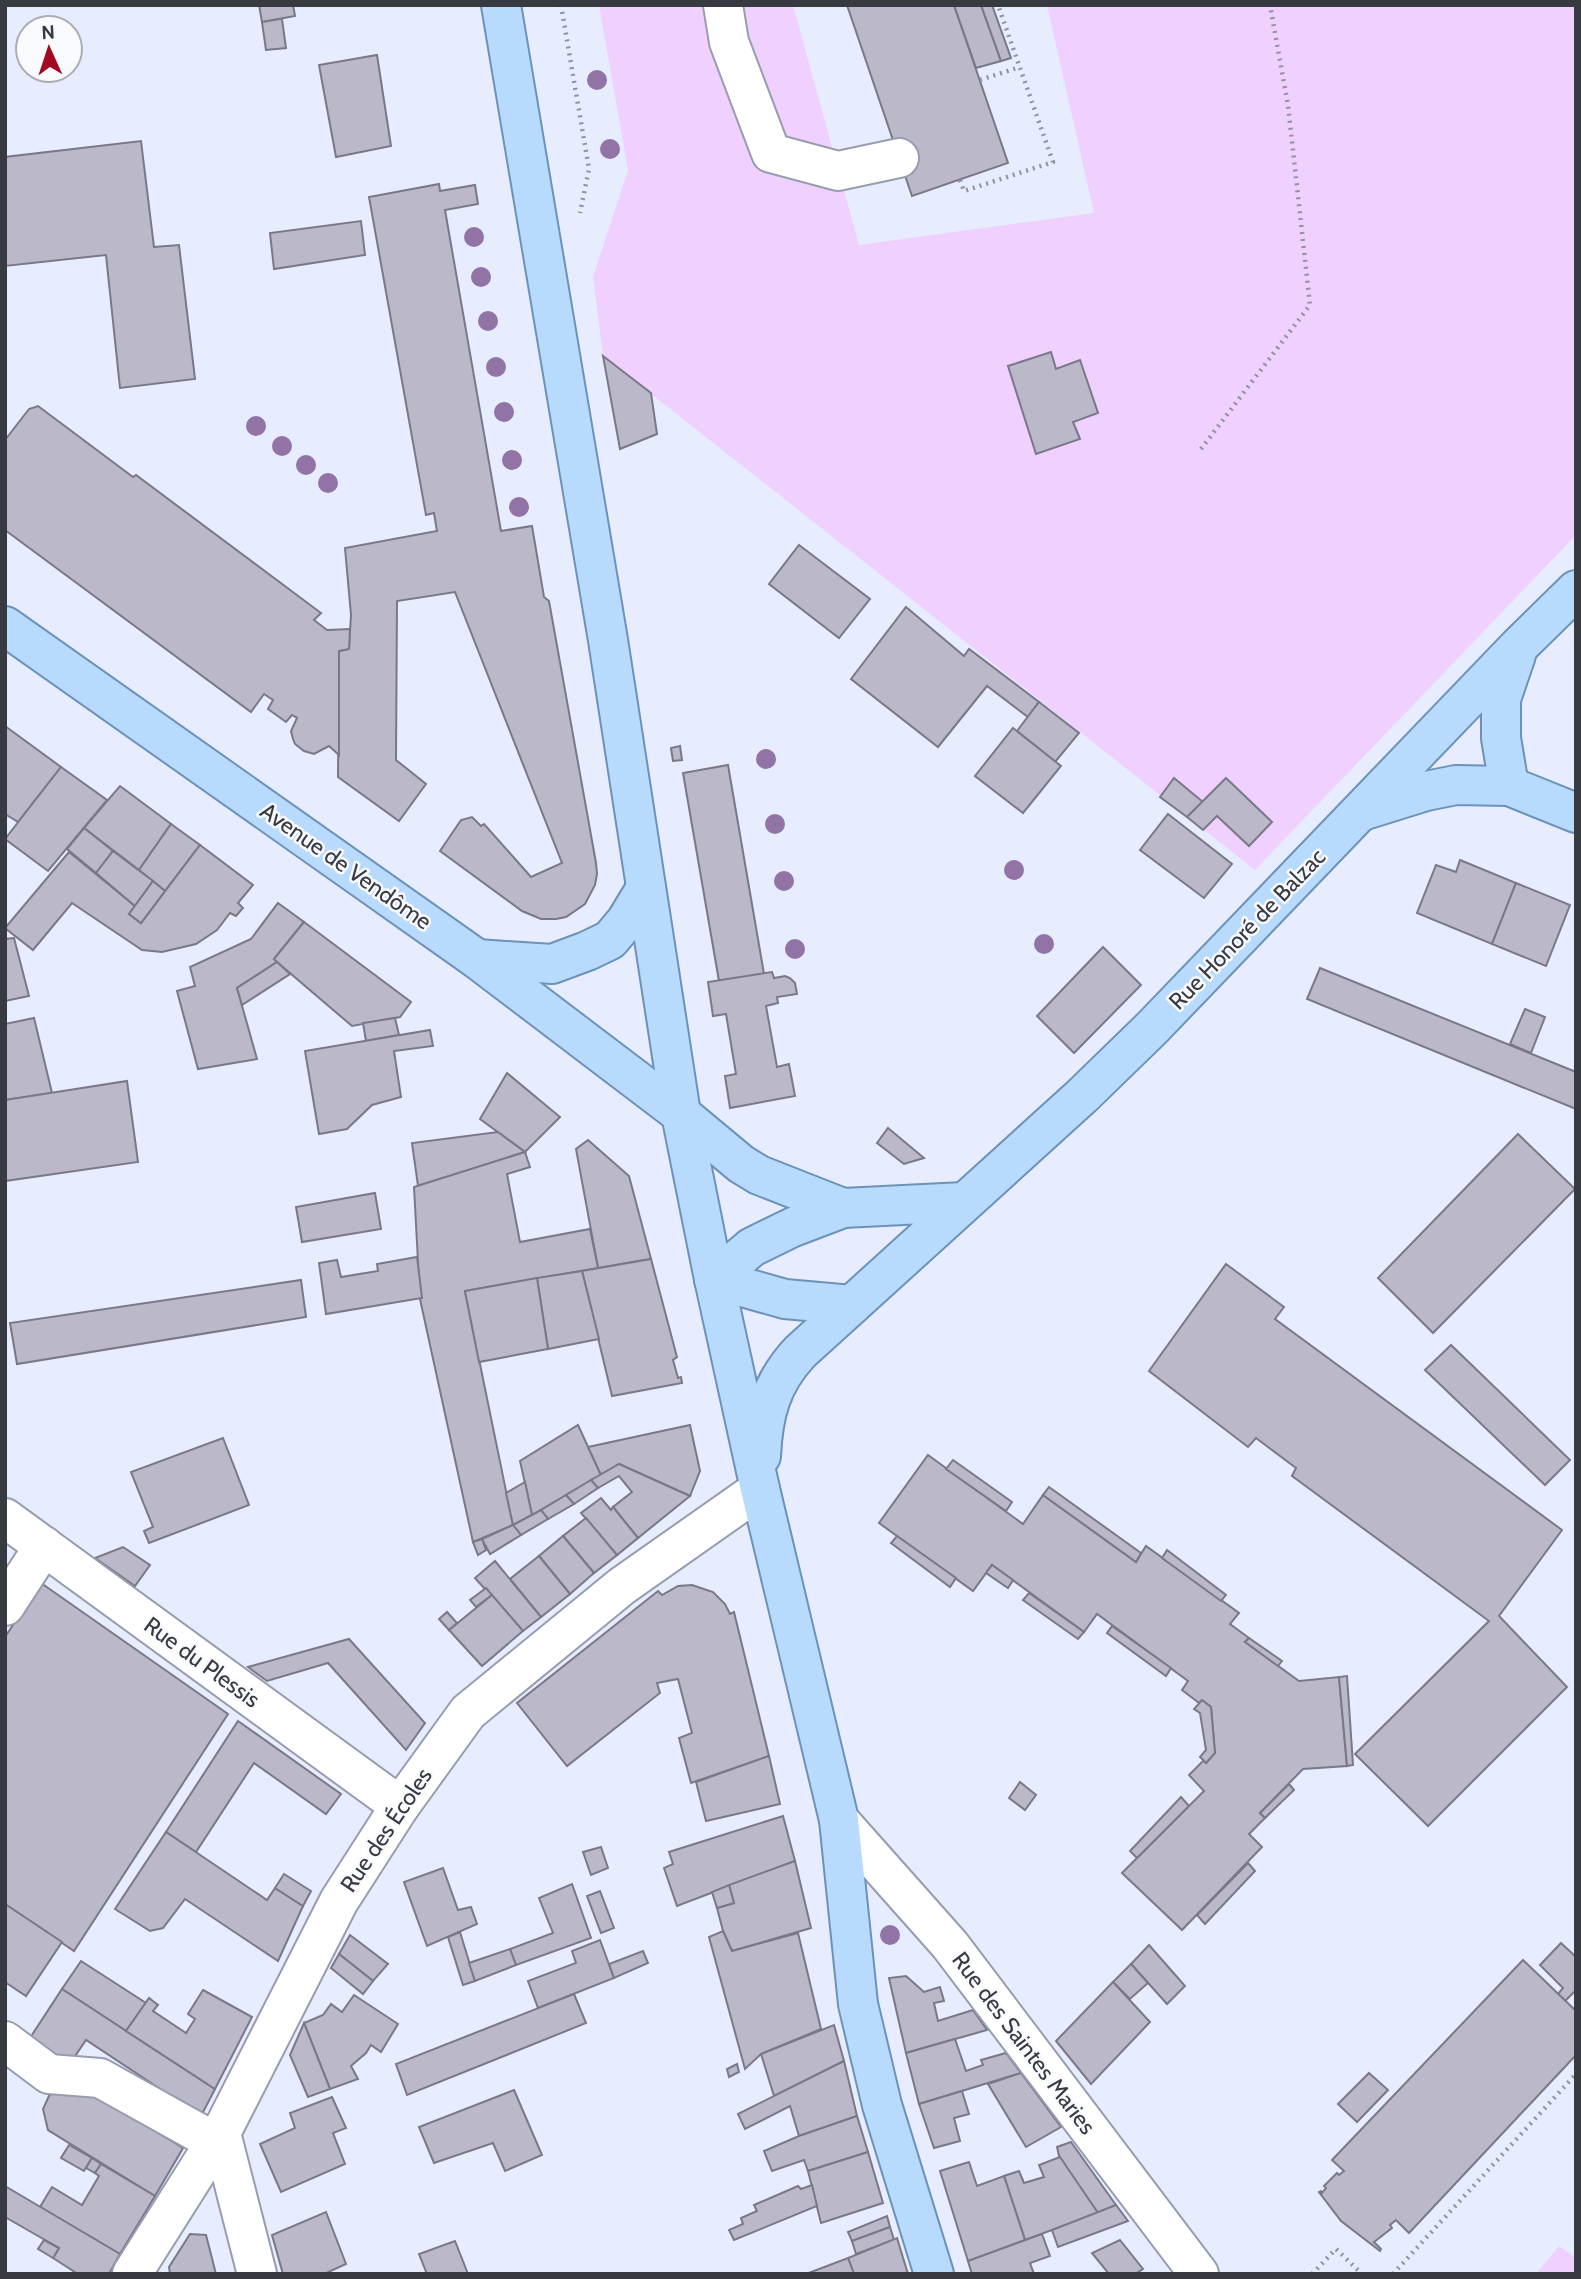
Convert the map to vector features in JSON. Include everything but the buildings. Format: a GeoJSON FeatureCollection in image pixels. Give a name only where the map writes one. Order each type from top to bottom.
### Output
{"type":"FeatureCollection","features":[{"type":"Feature","properties":{"kind":"main road"},"geometry":{"type":"LineString","coordinates":[[501,5],[604,615],[681,1114],[713,1279],[839,1820],[858,2004],[882,2105],[934,2274]]}},
{"type":"Feature","properties":{"kind":"main road","name":"Rue Honoré de Balzac"},"geometry":{"type":"LineString","coordinates":[[760,1489],[762,1430],[769,1400],[784,1370],[1082,1096],[1152,1028],[1576,590]]}},
{"type":"Feature","properties":{"kind":"main road","name":"Avenue de Vendôme"},"geometry":{"type":"LineString","coordinates":[[5,626],[477,959],[681,1114]]}},
{"type":"Feature","properties":{"kind":"main road","name":"Rue Honoré de Balzac"},"geometry":{"type":"LineString","coordinates":[[1509,786],[1501,738],[1501,699],[1519,646]]}},
{"type":"Feature","properties":{"kind":"main road"},"geometry":{"type":"LineString","coordinates":[[1359,812],[1456,785],[1509,786],[1576,813]]}},
{"type":"Feature","properties":{"kind":"main road"},"geometry":{"type":"LineString","coordinates":[[477,959],[552,964],[587,951],[610,940],[626,921],[646,888]]}},
{"type":"Feature","properties":{"kind":"main road"},"geometry":{"type":"LineString","coordinates":[[681,1114],[741,1164],[760,1175],[843,1208]]}},
{"type":"Feature","properties":{"kind":"main road"},"geometry":{"type":"LineString","coordinates":[[713,1279],[752,1247],[793,1227],[843,1208],[964,1202]]}},
{"type":"Feature","properties":{"kind":"main road"},"geometry":{"type":"LineString","coordinates":[[713,1279],[785,1299],[852,1305]]}},
{"type":"Feature","properties":{"kind":"street"},"geometry":{"type":"LineString","coordinates":[[723,5],[729,42],[771,153],[838,171],[900,158]]}},
{"type":"Feature","properties":{"kind":"street","name":"Rue des Écoles"},"geometry":{"type":"LineString","coordinates":[[132,2274],[218,2138],[340,1901],[400,1806],[468,1712],[622,1586],[760,1489]]}},
{"type":"Feature","properties":{"kind":"street","name":"Rue du Plessis"},"geometry":{"type":"LineString","coordinates":[[5,1518],[400,1806]]}},
{"type":"Feature","properties":{"kind":"street"},"geometry":{"type":"LineString","coordinates":[[5,1606],[44,1546]]}},
{"type":"Feature","properties":{"kind":"street","name":"Rue des Saintes Maries"},"geometry":{"type":"LineString","coordinates":[[839,1820],[950,1945],[1199,2274]]}},
{"type":"Feature","properties":{"kind":"street"},"geometry":{"type":"LineString","coordinates":[[5,2041],[49,2074],[100,2078],[218,2138],[257,2274]]}},
{"type":"Feature","properties":{"kind":"path"},"geometry":{"type":"LineString","coordinates":[[1201,449],[1310,305],[1288,105],[1270,5]]}},
{"type":"Feature","properties":{"kind":"path"},"geometry":{"type":"LineString","coordinates":[[960,180],[964,191],[1053,162],[997,9]]}},
{"type":"Feature","properties":{"kind":"path"},"geometry":{"type":"LineString","coordinates":[[980,80],[1020,67]]}},
{"type":"Feature","properties":{"kind":"path"},"geometry":{"type":"LineString","coordinates":[[1393,2274],[1576,2074]]}},
{"type":"Feature","properties":{"kind":"path"},"geometry":{"type":"LineString","coordinates":[[1312,2274],[1336,2249],[1362,2274]]}},
{"type":"Feature","properties":{"kind":"shaded area"},"geometry":{"type":"Polygon","coordinates":[[[599,5],[793,5],[859,245],[1094,213],[1047,5],[1576,5],[1576,535],[1255,870],[603,356],[593,277],[628,170],[599,5]]]}},
{"type":"Feature","properties":{"kind":"shaded area"},"geometry":{"type":"Polygon","coordinates":[[[1559,2246],[1576,2258],[1576,2274],[1536,2274],[1559,2246]]]}}]}
